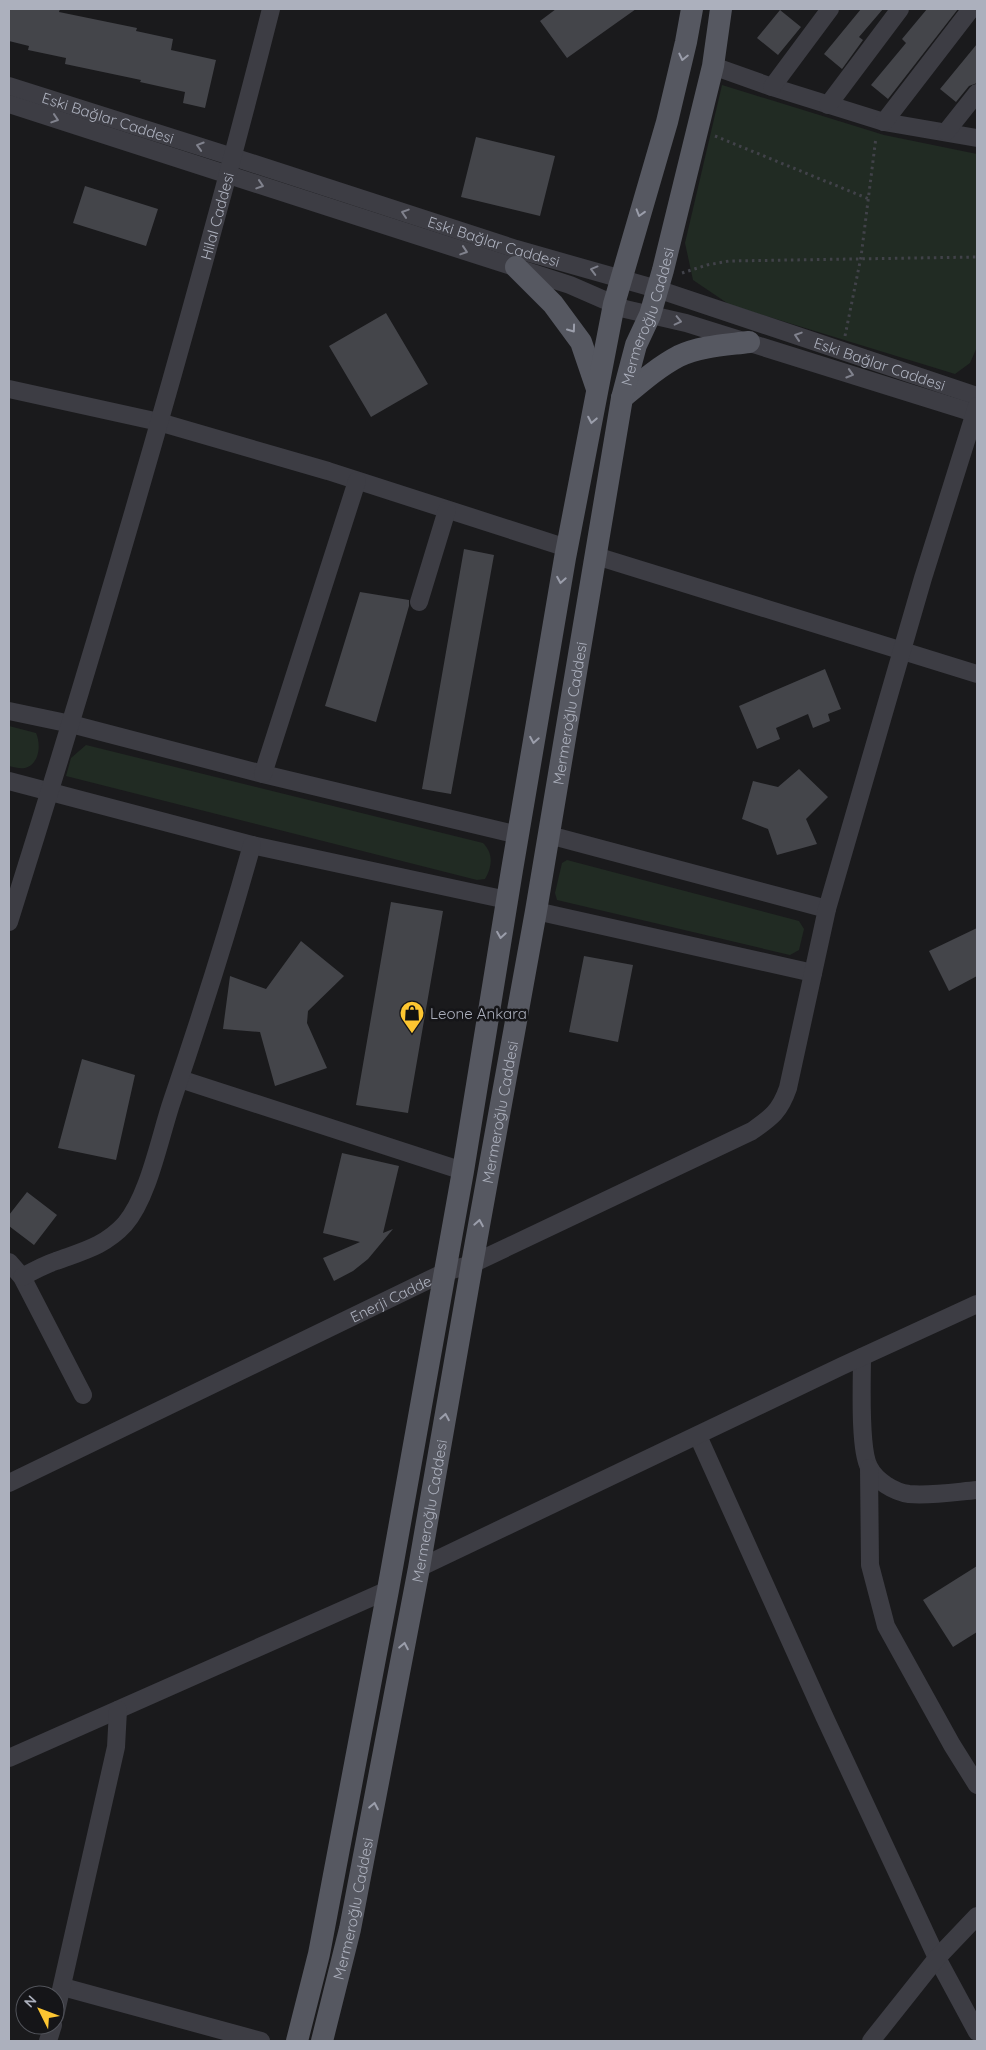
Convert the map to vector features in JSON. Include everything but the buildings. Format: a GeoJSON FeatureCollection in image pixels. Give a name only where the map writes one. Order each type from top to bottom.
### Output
{"type":"FeatureCollection","features":[{"type":"Feature","properties":{"kind":"main road","name":"Mermeroğlu Caddesi"},"geometry":{"type":"LineString","coordinates":[[297,2041],[319,1954],[388,1590],[463,1171],[567,548],[614,304],[667,122],[692,9]]}},
{"type":"Feature","properties":{"kind":"main road","name":"Mermeroğlu Caddesi"},"geometry":{"type":"LineString","coordinates":[[322,2041],[352,1920],[419,1568],[536,911],[622,398],[636,345],[650,315],[658,289],[712,66],[721,9]]}},
{"type":"Feature","properties":{"kind":"main road"},"geometry":{"type":"LineString","coordinates":[[516,268],[553,304],[582,342],[598,391]]}},
{"type":"Feature","properties":{"kind":"main road"},"geometry":{"type":"LineString","coordinates":[[622,398],[652,373],[681,355],[714,346],[749,342]]}},
{"type":"Feature","properties":{"kind":"street","name":"Hilal Caddesi"},"geometry":{"type":"LineString","coordinates":[[9,922],[71,724],[159,422],[234,156],[271,9]]}},
{"type":"Feature","properties":{"kind":"street"},"geometry":{"type":"LineString","coordinates":[[772,88],[830,9]]}},
{"type":"Feature","properties":{"kind":"street"},"geometry":{"type":"LineString","coordinates":[[828,105],[900,9]]}},
{"type":"Feature","properties":{"kind":"street"},"geometry":{"type":"LineString","coordinates":[[881,121],[971,9]]}},
{"type":"Feature","properties":{"kind":"street"},"geometry":{"type":"LineString","coordinates":[[712,66],[772,88],[881,121],[977,138]]}},
{"type":"Feature","properties":{"kind":"street","name":"Eski Bağlar Caddesi"},"geometry":{"type":"LineString","coordinates":[[9,86],[234,156],[516,249],[621,277],[977,396]]}},
{"type":"Feature","properties":{"kind":"street"},"geometry":{"type":"LineString","coordinates":[[946,132],[977,93]]}},
{"type":"Feature","properties":{"kind":"street","name":"Eski Bağlar Caddesi"},"geometry":{"type":"LineString","coordinates":[[9,104],[570,285],[625,309],[686,323],[976,411]]}},
{"type":"Feature","properties":{"kind":"street"},"geometry":{"type":"LineString","coordinates":[[9,389],[159,422],[357,481],[567,548]]}},
{"type":"Feature","properties":{"kind":"street"},"geometry":{"type":"LineString","coordinates":[[536,911],[813,973],[827,909],[902,652],[976,411]]}},
{"type":"Feature","properties":{"kind":"street"},"geometry":{"type":"LineString","coordinates":[[263,774],[357,481]]}},
{"type":"Feature","properties":{"kind":"street"},"geometry":{"type":"LineString","coordinates":[[419,602],[447,510]]}},
{"type":"Feature","properties":{"kind":"street"},"geometry":{"type":"LineString","coordinates":[[596,556],[977,674]]}},
{"type":"Feature","properties":{"kind":"street"},"geometry":{"type":"LineString","coordinates":[[9,711],[71,724],[263,774],[518,835]]}},
{"type":"Feature","properties":{"kind":"street"},"geometry":{"type":"LineString","coordinates":[[9,781],[252,845],[507,900]]}},
{"type":"Feature","properties":{"kind":"street"},"geometry":{"type":"LineString","coordinates":[[549,835],[827,909]]}},
{"type":"Feature","properties":{"kind":"street"},"geometry":{"type":"LineString","coordinates":[[22,1277],[55,1261],[83,1253],[111,1237],[125,1223],[135,1209],[147,1180],[180,1079],[252,845]]}},
{"type":"Feature","properties":{"kind":"street","name":"Enerji Cadde"},"geometry":{"type":"LineString","coordinates":[[9,1482],[445,1272],[472,1264],[752,1131],[772,1117],[782,1104],[788,1088],[813,973]]}},
{"type":"Feature","properties":{"kind":"street"},"geometry":{"type":"LineString","coordinates":[[180,1079],[463,1171]]}},
{"type":"Feature","properties":{"kind":"street"},"geometry":{"type":"LineString","coordinates":[[9,1262],[22,1277],[83,1395]]}},
{"type":"Feature","properties":{"kind":"street"},"geometry":{"type":"LineString","coordinates":[[419,1568],[977,1304]]}},
{"type":"Feature","properties":{"kind":"street"},"geometry":{"type":"LineString","coordinates":[[862,1357],[864,1444],[869,1468],[870,1564],[886,1626],[952,1745],[977,1785]]}},
{"type":"Feature","properties":{"kind":"street"},"geometry":{"type":"LineString","coordinates":[[698,1436],[824,1718],[937,1958],[977,2032]]}},
{"type":"Feature","properties":{"kind":"street"},"geometry":{"type":"LineString","coordinates":[[869,1468],[882,1481],[899,1492],[910,1494],[977,1490]]}},
{"type":"Feature","properties":{"kind":"street"},"geometry":{"type":"LineString","coordinates":[[9,1758],[388,1590]]}},
{"type":"Feature","properties":{"kind":"street"},"geometry":{"type":"LineString","coordinates":[[64,1985],[116,1747],[118,1710]]}},
{"type":"Feature","properties":{"kind":"street"},"geometry":{"type":"LineString","coordinates":[[871,2041],[937,1958],[977,1916]]}},
{"type":"Feature","properties":{"kind":"street"},"geometry":{"type":"LineString","coordinates":[[65,1989],[261,2041]]}},
{"type":"Feature","properties":{"kind":"path"},"geometry":{"type":"LineString","coordinates":[[842,351],[861,257],[881,121]]}},
{"type":"Feature","properties":{"kind":"path"},"geometry":{"type":"LineString","coordinates":[[697,129],[869,199]]}},
{"type":"Feature","properties":{"kind":"path"},"geometry":{"type":"LineString","coordinates":[[658,289],[684,272],[729,261],[861,257],[977,257]]}},
{"type":"Feature","properties":{"kind":"shaded area"},"geometry":{"type":"Polygon","coordinates":[[[722,85],[884,135],[977,154],[977,347],[970,363],[955,374],[730,305],[693,280],[685,243],[722,85]]]}},
{"type":"Feature","properties":{"kind":"shaded area"},"geometry":{"type":"Polygon","coordinates":[[[9,726],[36,733],[39,748],[34,762],[30,766],[17,768],[9,766],[9,726]]]}},
{"type":"Feature","properties":{"kind":"shaded area"},"geometry":{"type":"Polygon","coordinates":[[[86,745],[483,843],[487,847],[490,856],[489,870],[485,879],[477,880],[66,776],[71,758],[86,745]]]}},
{"type":"Feature","properties":{"kind":"shaded area"},"geometry":{"type":"Polygon","coordinates":[[[567,860],[799,921],[804,929],[799,950],[790,955],[557,900],[555,893],[562,863],[567,860]]]}},
{"type":"Feature","properties":{"kind":"place","name":"Leone Ankara"},"geometry":{"type":"Point","coordinates":[412,1034]}}]}
